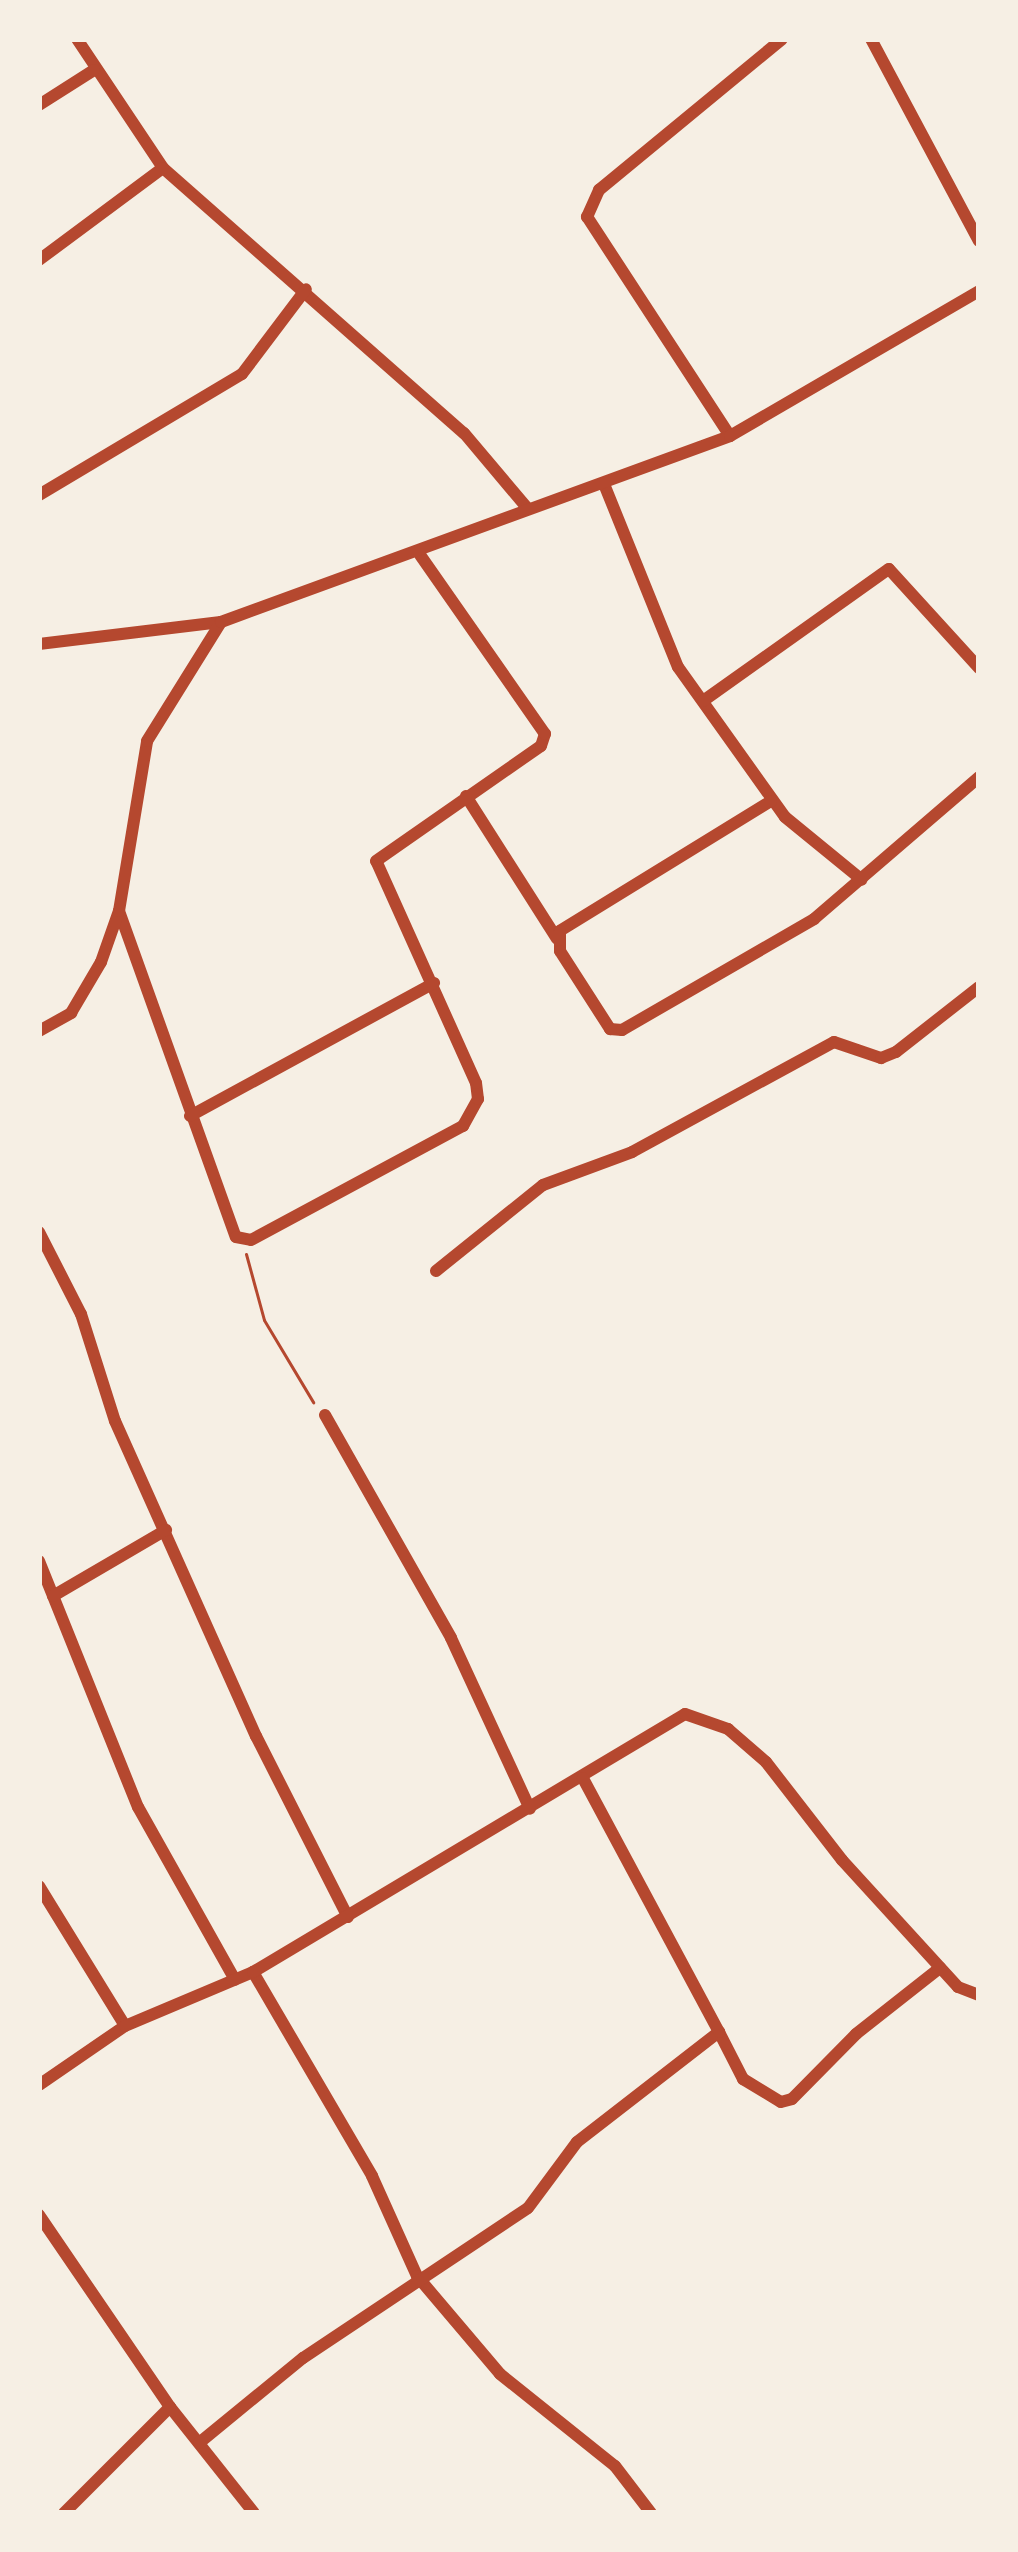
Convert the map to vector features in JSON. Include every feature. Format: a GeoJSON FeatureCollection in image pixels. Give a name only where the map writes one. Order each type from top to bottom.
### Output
{"type":"FeatureCollection","features":[{"type":"Feature","properties":{"kind":"street"},"geometry":{"type":"LineString","coordinates":[[77,39],[163,168],[306,289],[482,451],[528,509]]}},
{"type":"Feature","properties":{"kind":"street"},"geometry":{"type":"LineString","coordinates":[[730,436],[587,217],[599,190],[782,39]]}},
{"type":"Feature","properties":{"kind":"street"},"geometry":{"type":"LineString","coordinates":[[871,39],[979,241]]}},
{"type":"Feature","properties":{"kind":"street"},"geometry":{"type":"LineString","coordinates":[[39,105],[94,70]]}},
{"type":"Feature","properties":{"kind":"street"},"geometry":{"type":"LineString","coordinates":[[39,260],[163,168]]}},
{"type":"Feature","properties":{"kind":"street"},"geometry":{"type":"LineString","coordinates":[[39,495],[242,374],[306,289]]}},
{"type":"Feature","properties":{"kind":"street"},"geometry":{"type":"LineString","coordinates":[[41,641],[220,622],[421,555],[528,509],[730,436],[979,291]]}},
{"type":"Feature","properties":{"kind":"street"},"geometry":{"type":"LineString","coordinates":[[604,484],[664,640],[703,701],[771,801],[862,880]]}},
{"type":"Feature","properties":{"kind":"street"},"geometry":{"type":"LineString","coordinates":[[118,911],[231,1233],[243,1241],[463,1126],[474,1112],[476,1083],[376,861],[541,746],[545,734],[421,555]]}},
{"type":"Feature","properties":{"kind":"street"},"geometry":{"type":"LineString","coordinates":[[703,701],[889,569],[979,668]]}},
{"type":"Feature","properties":{"kind":"street"},"geometry":{"type":"LineString","coordinates":[[39,1031],[87,994],[118,911],[147,741],[220,622]]}},
{"type":"Feature","properties":{"kind":"street"},"geometry":{"type":"LineString","coordinates":[[466,796],[556,939],[601,1022],[622,1030],[788,936],[862,880],[979,777]]}},
{"type":"Feature","properties":{"kind":"street"},"geometry":{"type":"LineString","coordinates":[[556,939],[572,920],[771,801]]}},
{"type":"Feature","properties":{"kind":"street"},"geometry":{"type":"LineString","coordinates":[[190,1116],[434,983]]}},
{"type":"Feature","properties":{"kind":"street"},"geometry":{"type":"LineString","coordinates":[[436,1271],[543,1185],[632,1151],[834,1042],[881,1058],[896,1052],[977,994]]}},
{"type":"Feature","properties":{"kind":"street"},"geometry":{"type":"LineString","coordinates":[[39,1232],[81,1314],[115,1421],[281,1790],[348,1917]]}},
{"type":"Feature","properties":{"kind":"street"},"geometry":{"type":"LineString","coordinates":[[325,1415],[451,1638],[530,1809]]}},
{"type":"Feature","properties":{"kind":"street"},"geometry":{"type":"LineString","coordinates":[[53,1596],[166,1530]]}},
{"type":"Feature","properties":{"kind":"street"},"geometry":{"type":"LineString","coordinates":[[39,1561],[138,1808],[235,1980]]}},
{"type":"Feature","properties":{"kind":"street"},"geometry":{"type":"LineString","coordinates":[[39,2085],[125,2026],[253,1972],[348,1917],[583,1778],[670,1718],[704,1716],[728,1729],[766,1762],[842,1860],[940,1968],[979,1995]]}},
{"type":"Feature","properties":{"kind":"street"},"geometry":{"type":"LineString","coordinates":[[583,1778],[743,2079],[781,2102],[792,2099],[856,2034],[940,1968]]}},
{"type":"Feature","properties":{"kind":"street"},"geometry":{"type":"LineString","coordinates":[[39,1886],[125,2026]]}},
{"type":"Feature","properties":{"kind":"street"},"geometry":{"type":"LineString","coordinates":[[253,1972],[371,2176],[423,2284],[500,2374],[634,2483],[651,2513]]}},
{"type":"Feature","properties":{"kind":"street"},"geometry":{"type":"LineString","coordinates":[[199,2444],[290,2367],[423,2284],[528,2208],[577,2142],[719,2032]]}},
{"type":"Feature","properties":{"kind":"street"},"geometry":{"type":"LineString","coordinates":[[39,2215],[170,2407],[254,2513]]}},
{"type":"Feature","properties":{"kind":"street"},"geometry":{"type":"LineString","coordinates":[[64,2513],[170,2407]]}},
{"type":"Feature","properties":{"kind":"path"},"geometry":{"type":"LineString","coordinates":[[243,1241],[264,1320],[325,1415]]}}]}
